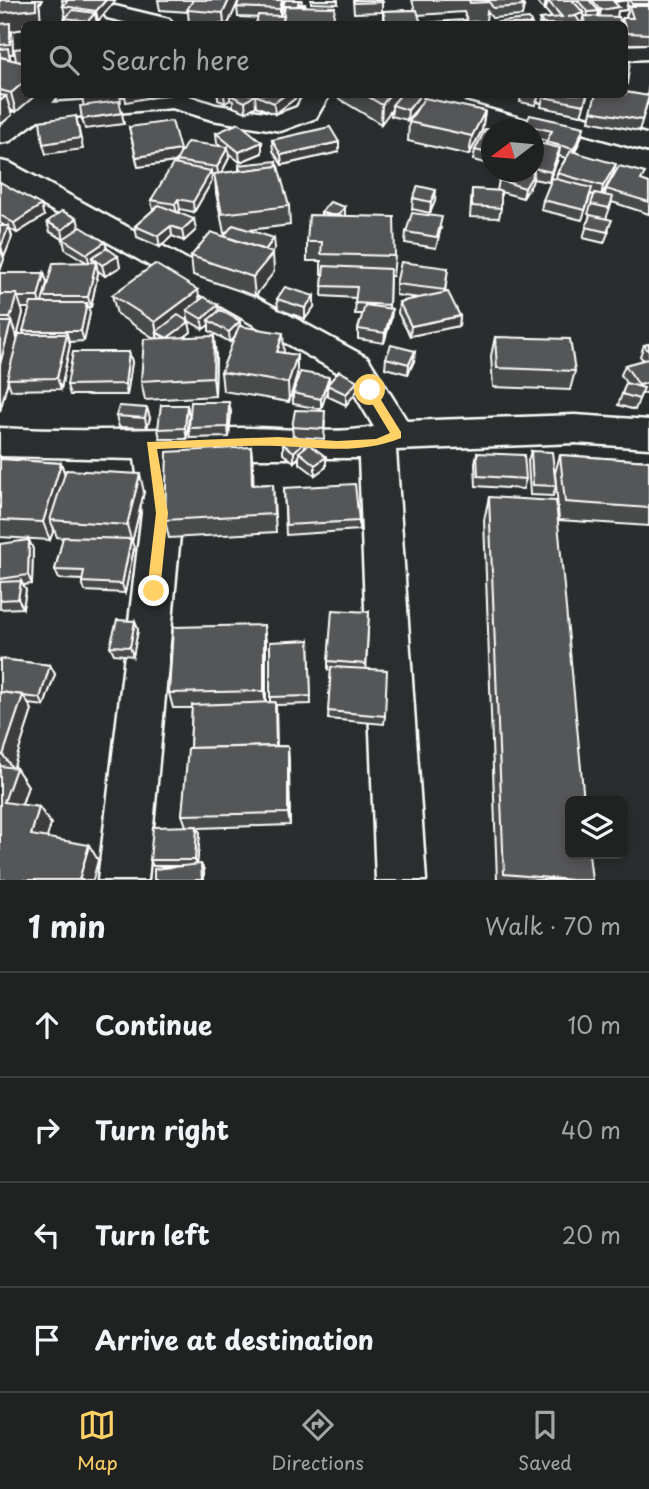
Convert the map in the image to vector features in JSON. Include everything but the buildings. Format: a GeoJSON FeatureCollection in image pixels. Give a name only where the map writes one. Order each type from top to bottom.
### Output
{"type":"FeatureCollection","features":[{"type":"Feature","properties":{"kind":"street"},"geometry":{"type":"LineString","coordinates":[[117,13],[149,21]]}},
{"type":"Feature","properties":{"kind":"street"},"geometry":{"type":"LineString","coordinates":[[628,53],[649,52]]}},
{"type":"Feature","properties":{"kind":"street"},"geometry":{"type":"LineString","coordinates":[[0,135],[39,103],[81,110],[174,100],[212,112],[281,123],[307,112],[315,98]]}},
{"type":"Feature","properties":{"kind":"street"},"geometry":{"type":"LineString","coordinates":[[489,98],[649,145]]}},
{"type":"Feature","properties":{"kind":"street"},"geometry":{"type":"LineString","coordinates":[[0,170],[356,367],[387,439],[401,880]]}},
{"type":"Feature","properties":{"kind":"street"},"geometry":{"type":"LineString","coordinates":[[0,442],[36,445],[151,445],[278,442],[337,446],[387,439],[575,429],[649,434]]}},
{"type":"Feature","properties":{"kind":"street"},"geometry":{"type":"LineString","coordinates":[[123,880],[162,513],[151,445]]}},
{"type":"Feature","properties":{"kind":"route"},"geometry":{"type":"LineString","coordinates":[[154,591],[162,513],[151,445],[278,442],[337,446],[377,443],[397,435],[370,390]]}}]}
